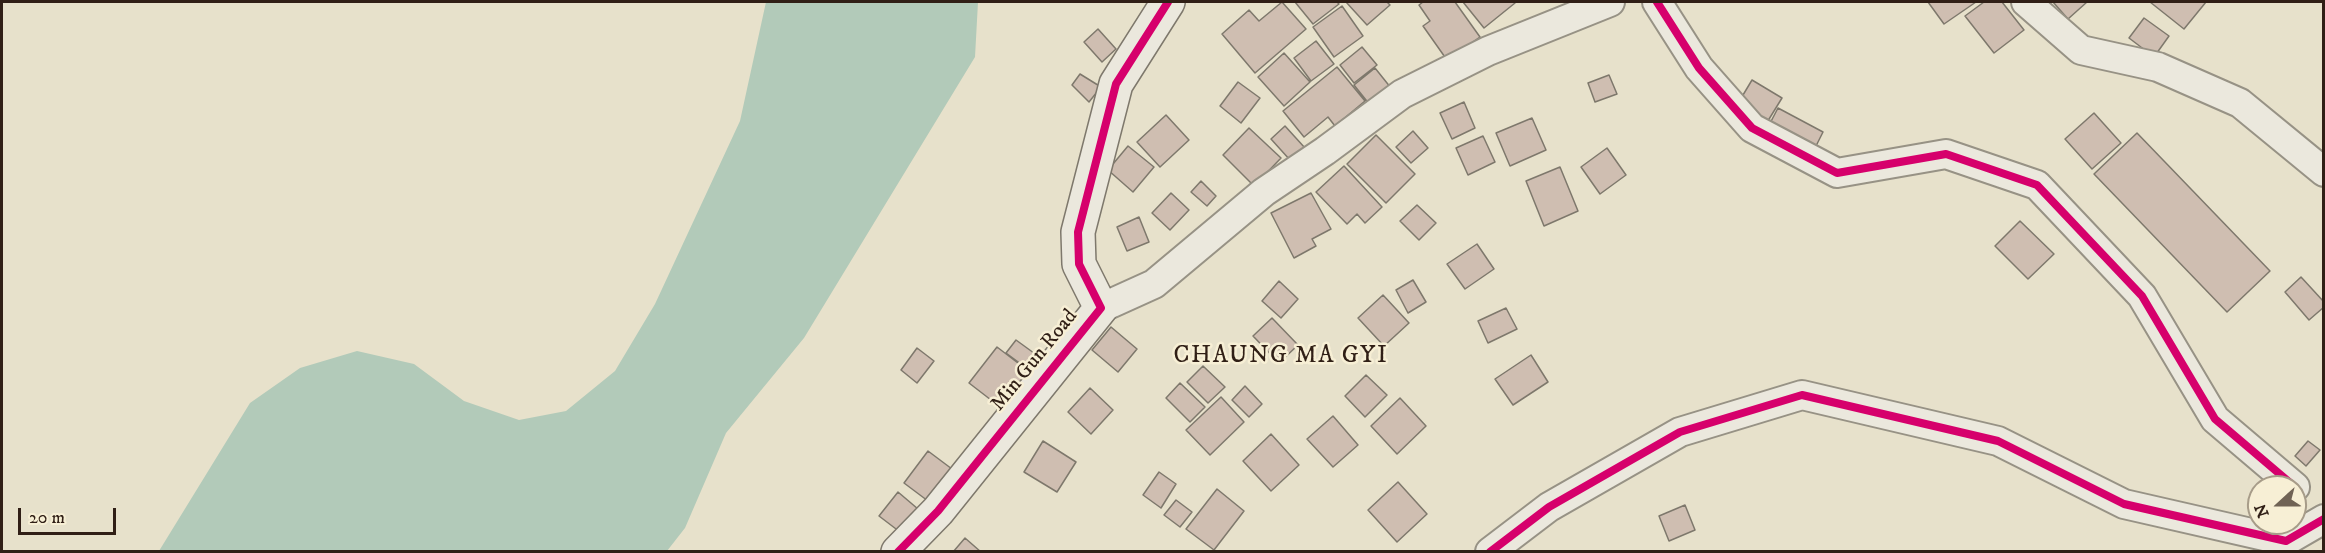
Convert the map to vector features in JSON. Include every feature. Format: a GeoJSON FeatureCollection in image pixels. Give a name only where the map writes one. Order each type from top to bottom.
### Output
{"type":"FeatureCollection","features":[{"type":"Feature","properties":{"kind":"street","name":"Min Gun Road"},"geometry":{"type":"LineString","coordinates":[[898,552],[938,511],[1101,308],[1079,264],[1078,232],[1116,84],[1168,2]]}},
{"type":"Feature","properties":{"kind":"street"},"geometry":{"type":"LineString","coordinates":[[1101,308],[1154,284],[1264,192],[1325,151],[1402,94],[1488,51],[1610,2]]}},
{"type":"Feature","properties":{"kind":"street"},"geometry":{"type":"LineString","coordinates":[[1657,2],[1699,68],[1752,128],[1837,174],[1946,154],[2037,185],[2142,296],[2215,419],[2281,475]]}},
{"type":"Feature","properties":{"kind":"street"},"geometry":{"type":"LineString","coordinates":[[2026,2],[2081,50],[2158,67],[2240,102],[2324,172]]}},
{"type":"Feature","properties":{"kind":"street"},"geometry":{"type":"LineString","coordinates":[[1490,552],[1549,507],[1680,432],[1802,395],[1998,441],[2124,504],[2286,541],[2324,519]]}},
{"type":"Feature","properties":{"kind":"street"},"geometry":{"type":"LineString","coordinates":[[2307,497],[2324,512]]}},
{"type":"Feature","properties":{"kind":"shaded area"},"geometry":{"type":"Polygon","coordinates":[[[766,2],[978,2],[975,57],[804,338],[726,433],[685,528],[667,551],[159,551],[250,403],[300,368],[357,351],[414,364],[464,401],[519,420],[566,411],[615,371],[655,304],[740,121],[766,2]]]}},
{"type":"Feature","properties":{"kind":"building"},"geometry":{"type":"Polygon","coordinates":[[[1282,2],[1306,29],[1255,73],[1222,34],[1249,10],[1259,21],[1282,2]]]}},
{"type":"Feature","properties":{"kind":"building"},"geometry":{"type":"Polygon","coordinates":[[[1295,2],[1337,2],[1339,4],[1313,24],[1295,2]]]}},
{"type":"Feature","properties":{"kind":"building"},"geometry":{"type":"Polygon","coordinates":[[[1346,2],[1387,2],[1390,5],[1367,25],[1346,2]]]}},
{"type":"Feature","properties":{"kind":"building"},"geometry":{"type":"Polygon","coordinates":[[[1423,2],[1455,2],[1480,37],[1447,60],[1423,26],[1430,21],[1419,5],[1423,2]]]}},
{"type":"Feature","properties":{"kind":"building"},"geometry":{"type":"Polygon","coordinates":[[[1463,2],[1514,2],[1515,3],[1484,28],[1463,2]]]}},
{"type":"Feature","properties":{"kind":"building"},"geometry":{"type":"Polygon","coordinates":[[[1928,2],[1976,2],[1944,24],[1928,2]]]}},
{"type":"Feature","properties":{"kind":"building"},"geometry":{"type":"Polygon","coordinates":[[[1984,2],[2002,2],[2024,30],[1994,53],[1965,16],[1984,2]]]}},
{"type":"Feature","properties":{"kind":"building"},"geometry":{"type":"Polygon","coordinates":[[[2053,2],[2087,2],[2068,19],[2053,2]]]}},
{"type":"Feature","properties":{"kind":"building"},"geometry":{"type":"Polygon","coordinates":[[[2150,2],[2206,2],[2184,29],[2150,2]]]}},
{"type":"Feature","properties":{"kind":"building"},"geometry":{"type":"Polygon","coordinates":[[[1342,6],[1363,36],[1334,57],[1313,27],[1342,6]]]}},
{"type":"Feature","properties":{"kind":"building"},"geometry":{"type":"Polygon","coordinates":[[[2144,18],[2169,36],[2154,57],[2129,38],[2144,18]]]}},
{"type":"Feature","properties":{"kind":"building"},"geometry":{"type":"Polygon","coordinates":[[[1098,29],[1116,49],[1102,62],[1084,42],[1098,29]]]}},
{"type":"Feature","properties":{"kind":"building"},"geometry":{"type":"Polygon","coordinates":[[[1316,41],[1334,64],[1311,81],[1294,58],[1316,41]]]}},
{"type":"Feature","properties":{"kind":"building"},"geometry":{"type":"Polygon","coordinates":[[[1362,47],[1377,65],[1354,83],[1340,65],[1362,47]]]}},
{"type":"Feature","properties":{"kind":"building"},"geometry":{"type":"Polygon","coordinates":[[[1284,53],[1310,82],[1284,106],[1258,77],[1284,53]]]}},
{"type":"Feature","properties":{"kind":"building"},"geometry":{"type":"Polygon","coordinates":[[[1337,67],[1365,101],[1335,126],[1328,117],[1304,137],[1283,111],[1337,67]]]}},
{"type":"Feature","properties":{"kind":"building"},"geometry":{"type":"Polygon","coordinates":[[[1375,68],[1391,88],[1370,105],[1354,85],[1375,68]]]}},
{"type":"Feature","properties":{"kind":"building"},"geometry":{"type":"Polygon","coordinates":[[[1080,74],[1101,87],[1089,102],[1072,85],[1080,74]]]}},
{"type":"Feature","properties":{"kind":"building"},"geometry":{"type":"Polygon","coordinates":[[[1609,75],[1617,94],[1595,102],[1588,83],[1609,75]]]}},
{"type":"Feature","properties":{"kind":"building"},"geometry":{"type":"Polygon","coordinates":[[[1752,80],[1782,98],[1766,124],[1737,105],[1752,80]]]}},
{"type":"Feature","properties":{"kind":"building"},"geometry":{"type":"Polygon","coordinates":[[[1238,82],[1260,98],[1241,123],[1220,106],[1238,82]]]}},
{"type":"Feature","properties":{"kind":"building"},"geometry":{"type":"Polygon","coordinates":[[[1464,102],[1475,128],[1452,139],[1440,113],[1464,102]]]}},
{"type":"Feature","properties":{"kind":"building"},"geometry":{"type":"Polygon","coordinates":[[[1778,108],[1823,132],[1812,154],[1767,129],[1778,108]]]}},
{"type":"Feature","properties":{"kind":"building"},"geometry":{"type":"Polygon","coordinates":[[[2094,113],[2121,143],[2092,169],[2065,139],[2094,113]]]}},
{"type":"Feature","properties":{"kind":"building"},"geometry":{"type":"Polygon","coordinates":[[[1166,115],[1189,140],[1160,167],[1137,142],[1166,115]]]}},
{"type":"Feature","properties":{"kind":"building"},"geometry":{"type":"Polygon","coordinates":[[[1532,118],[1546,150],[1510,166],[1496,133],[1532,118]]]}},
{"type":"Feature","properties":{"kind":"building"},"geometry":{"type":"Polygon","coordinates":[[[1285,126],[1305,148],[1290,160],[1271,139],[1285,126]]]}},
{"type":"Feature","properties":{"kind":"building"},"geometry":{"type":"Polygon","coordinates":[[[1249,128],[1281,158],[1254,186],[1223,155],[1249,128]]]}},
{"type":"Feature","properties":{"kind":"building"},"geometry":{"type":"Polygon","coordinates":[[[1413,131],[1428,148],[1411,163],[1396,147],[1413,131]]]}},
{"type":"Feature","properties":{"kind":"building"},"geometry":{"type":"Polygon","coordinates":[[[2137,133],[2270,271],[2227,312],[2094,174],[2137,133]]]}},
{"type":"Feature","properties":{"kind":"building"},"geometry":{"type":"Polygon","coordinates":[[[1376,135],[1415,174],[1386,203],[1347,164],[1376,135]]]}},
{"type":"Feature","properties":{"kind":"building"},"geometry":{"type":"Polygon","coordinates":[[[1483,136],[1495,162],[1468,175],[1456,148],[1483,136]]]}},
{"type":"Feature","properties":{"kind":"building"},"geometry":{"type":"Polygon","coordinates":[[[1128,146],[1154,167],[1133,192],[1108,170],[1128,146]]]}},
{"type":"Feature","properties":{"kind":"building"},"geometry":{"type":"Polygon","coordinates":[[[1607,148],[1626,175],[1600,194],[1581,167],[1607,148]]]}},
{"type":"Feature","properties":{"kind":"building"},"geometry":{"type":"Polygon","coordinates":[[[1344,166],[1382,207],[1365,223],[1357,214],[1347,224],[1316,192],[1344,166]]]}},
{"type":"Feature","properties":{"kind":"building"},"geometry":{"type":"Polygon","coordinates":[[[1560,167],[1578,211],[1544,226],[1526,181],[1560,167]]]}},
{"type":"Feature","properties":{"kind":"building"},"geometry":{"type":"Polygon","coordinates":[[[1201,181],[1216,196],[1207,206],[1191,192],[1201,181]]]}},
{"type":"Feature","properties":{"kind":"building"},"geometry":{"type":"Polygon","coordinates":[[[1171,193],[1189,210],[1170,230],[1152,213],[1171,193]]]}},
{"type":"Feature","properties":{"kind":"building"},"geometry":{"type":"Polygon","coordinates":[[[1311,193],[1331,229],[1312,239],[1316,246],[1294,258],[1271,213],[1311,193]]]}},
{"type":"Feature","properties":{"kind":"building"},"geometry":{"type":"Polygon","coordinates":[[[1417,205],[1436,223],[1419,240],[1400,221],[1417,205]]]}},
{"type":"Feature","properties":{"kind":"building"},"geometry":{"type":"Polygon","coordinates":[[[1139,217],[1149,242],[1127,251],[1117,227],[1139,217]]]}},
{"type":"Feature","properties":{"kind":"building"},"geometry":{"type":"Polygon","coordinates":[[[2020,221],[2054,254],[2028,279],[1995,246],[2020,221]]]}},
{"type":"Feature","properties":{"kind":"building"},"geometry":{"type":"Polygon","coordinates":[[[1477,244],[1494,269],[1465,289],[1447,264],[1477,244]]]}},
{"type":"Feature","properties":{"kind":"building"},"geometry":{"type":"Polygon","coordinates":[[[2301,277],[2324,302],[2324,307],[2309,320],[2285,292],[2301,277]]]}},
{"type":"Feature","properties":{"kind":"building"},"geometry":{"type":"Polygon","coordinates":[[[1413,280],[1426,302],[1408,313],[1396,290],[1413,280]]]}},
{"type":"Feature","properties":{"kind":"building"},"geometry":{"type":"Polygon","coordinates":[[[1279,281],[1298,299],[1281,318],[1262,301],[1279,281]]]}},
{"type":"Feature","properties":{"kind":"building"},"geometry":{"type":"Polygon","coordinates":[[[1383,295],[1409,323],[1384,346],[1358,318],[1383,295]]]}},
{"type":"Feature","properties":{"kind":"building"},"geometry":{"type":"Polygon","coordinates":[[[1506,308],[1517,329],[1488,343],[1478,321],[1506,308]]]}},
{"type":"Feature","properties":{"kind":"building"},"geometry":{"type":"Polygon","coordinates":[[[1272,318],[1298,345],[1279,363],[1253,336],[1272,318]]]}},
{"type":"Feature","properties":{"kind":"building"},"geometry":{"type":"Polygon","coordinates":[[[1111,327],[1137,349],[1118,372],[1092,350],[1111,327]]]}},
{"type":"Feature","properties":{"kind":"building"},"geometry":{"type":"Polygon","coordinates":[[[1016,340],[1038,356],[1029,370],[1006,353],[1016,340]]]}},
{"type":"Feature","properties":{"kind":"building"},"geometry":{"type":"Polygon","coordinates":[[[997,347],[1031,373],[1004,410],[969,383],[997,347]]]}},
{"type":"Feature","properties":{"kind":"building"},"geometry":{"type":"Polygon","coordinates":[[[917,348],[934,361],[917,383],[901,370],[917,348]]]}},
{"type":"Feature","properties":{"kind":"building"},"geometry":{"type":"Polygon","coordinates":[[[1531,355],[1548,382],[1513,405],[1495,379],[1531,355]]]}},
{"type":"Feature","properties":{"kind":"building"},"geometry":{"type":"Polygon","coordinates":[[[1203,366],[1225,387],[1208,403],[1187,382],[1203,366]]]}},
{"type":"Feature","properties":{"kind":"building"},"geometry":{"type":"Polygon","coordinates":[[[1366,375],[1387,395],[1365,417],[1345,396],[1366,375]]]}},
{"type":"Feature","properties":{"kind":"building"},"geometry":{"type":"Polygon","coordinates":[[[1180,383],[1205,407],[1190,422],[1166,398],[1180,383]]]}},
{"type":"Feature","properties":{"kind":"building"},"geometry":{"type":"Polygon","coordinates":[[[1245,386],[1262,404],[1249,417],[1232,400],[1245,386]]]}},
{"type":"Feature","properties":{"kind":"building"},"geometry":{"type":"Polygon","coordinates":[[[1090,388],[1113,410],[1091,434],[1068,412],[1090,388]]]}},
{"type":"Feature","properties":{"kind":"building"},"geometry":{"type":"Polygon","coordinates":[[[1221,397],[1244,422],[1210,455],[1186,430],[1221,397]]]}},
{"type":"Feature","properties":{"kind":"building"},"geometry":{"type":"Polygon","coordinates":[[[1400,398],[1426,426],[1397,454],[1371,426],[1400,398]]]}},
{"type":"Feature","properties":{"kind":"building"},"geometry":{"type":"Polygon","coordinates":[[[1333,416],[1358,445],[1333,467],[1307,439],[1333,416]]]}},
{"type":"Feature","properties":{"kind":"building"},"geometry":{"type":"Polygon","coordinates":[[[1271,434],[1299,465],[1271,491],[1243,461],[1271,434]]]}},
{"type":"Feature","properties":{"kind":"building"},"geometry":{"type":"Polygon","coordinates":[[[1043,441],[1076,462],[1057,492],[1024,472],[1043,441]]]}},
{"type":"Feature","properties":{"kind":"building"},"geometry":{"type":"Polygon","coordinates":[[[2308,441],[2320,450],[2306,466],[2295,456],[2308,441]]]}},
{"type":"Feature","properties":{"kind":"building"},"geometry":{"type":"Polygon","coordinates":[[[928,451],[956,472],[932,504],[904,483],[928,451]]]}},
{"type":"Feature","properties":{"kind":"building"},"geometry":{"type":"Polygon","coordinates":[[[1159,472],[1176,484],[1161,508],[1143,495],[1159,472]]]}},
{"type":"Feature","properties":{"kind":"building"},"geometry":{"type":"Polygon","coordinates":[[[1398,482],[1427,514],[1397,542],[1368,510],[1398,482]]]}},
{"type":"Feature","properties":{"kind":"building"},"geometry":{"type":"Polygon","coordinates":[[[1217,489],[1244,511],[1214,550],[1186,529],[1217,489]]]}},
{"type":"Feature","properties":{"kind":"building"},"geometry":{"type":"Polygon","coordinates":[[[898,492],[918,509],[900,532],[879,516],[898,492]]]}},
{"type":"Feature","properties":{"kind":"building"},"geometry":{"type":"Polygon","coordinates":[[[1176,500],[1192,512],[1180,527],[1164,515],[1176,500]]]}},
{"type":"Feature","properties":{"kind":"building"},"geometry":{"type":"Polygon","coordinates":[[[1685,505],[1695,530],[1669,541],[1659,516],[1685,505]]]}},
{"type":"Feature","properties":{"kind":"building"},"geometry":{"type":"Polygon","coordinates":[[[965,538],[981,552],[953,552],[965,538]]]}},
{"type":"Feature","properties":{"kind":"cycle path"},"geometry":{"type":"LineString","coordinates":[[898,552],[938,511],[1101,308],[1079,264],[1078,232],[1116,84],[1168,2]]}},
{"type":"Feature","properties":{"kind":"cycle path"},"geometry":{"type":"LineString","coordinates":[[1657,2],[1699,68],[1752,128],[1837,173],[1946,154],[2037,185],[2142,296],[2215,419],[2281,475]]}},
{"type":"Feature","properties":{"kind":"cycle path"},"geometry":{"type":"LineString","coordinates":[[1490,552],[1549,507],[1680,432],[1802,395],[1998,441],[2124,504],[2286,541],[2324,519]]}},
{"type":"Feature","properties":{"kind":"district","name":"CHAUNG MA GYI"},"geometry":{"type":"Point","coordinates":[1281,357]}}]}
